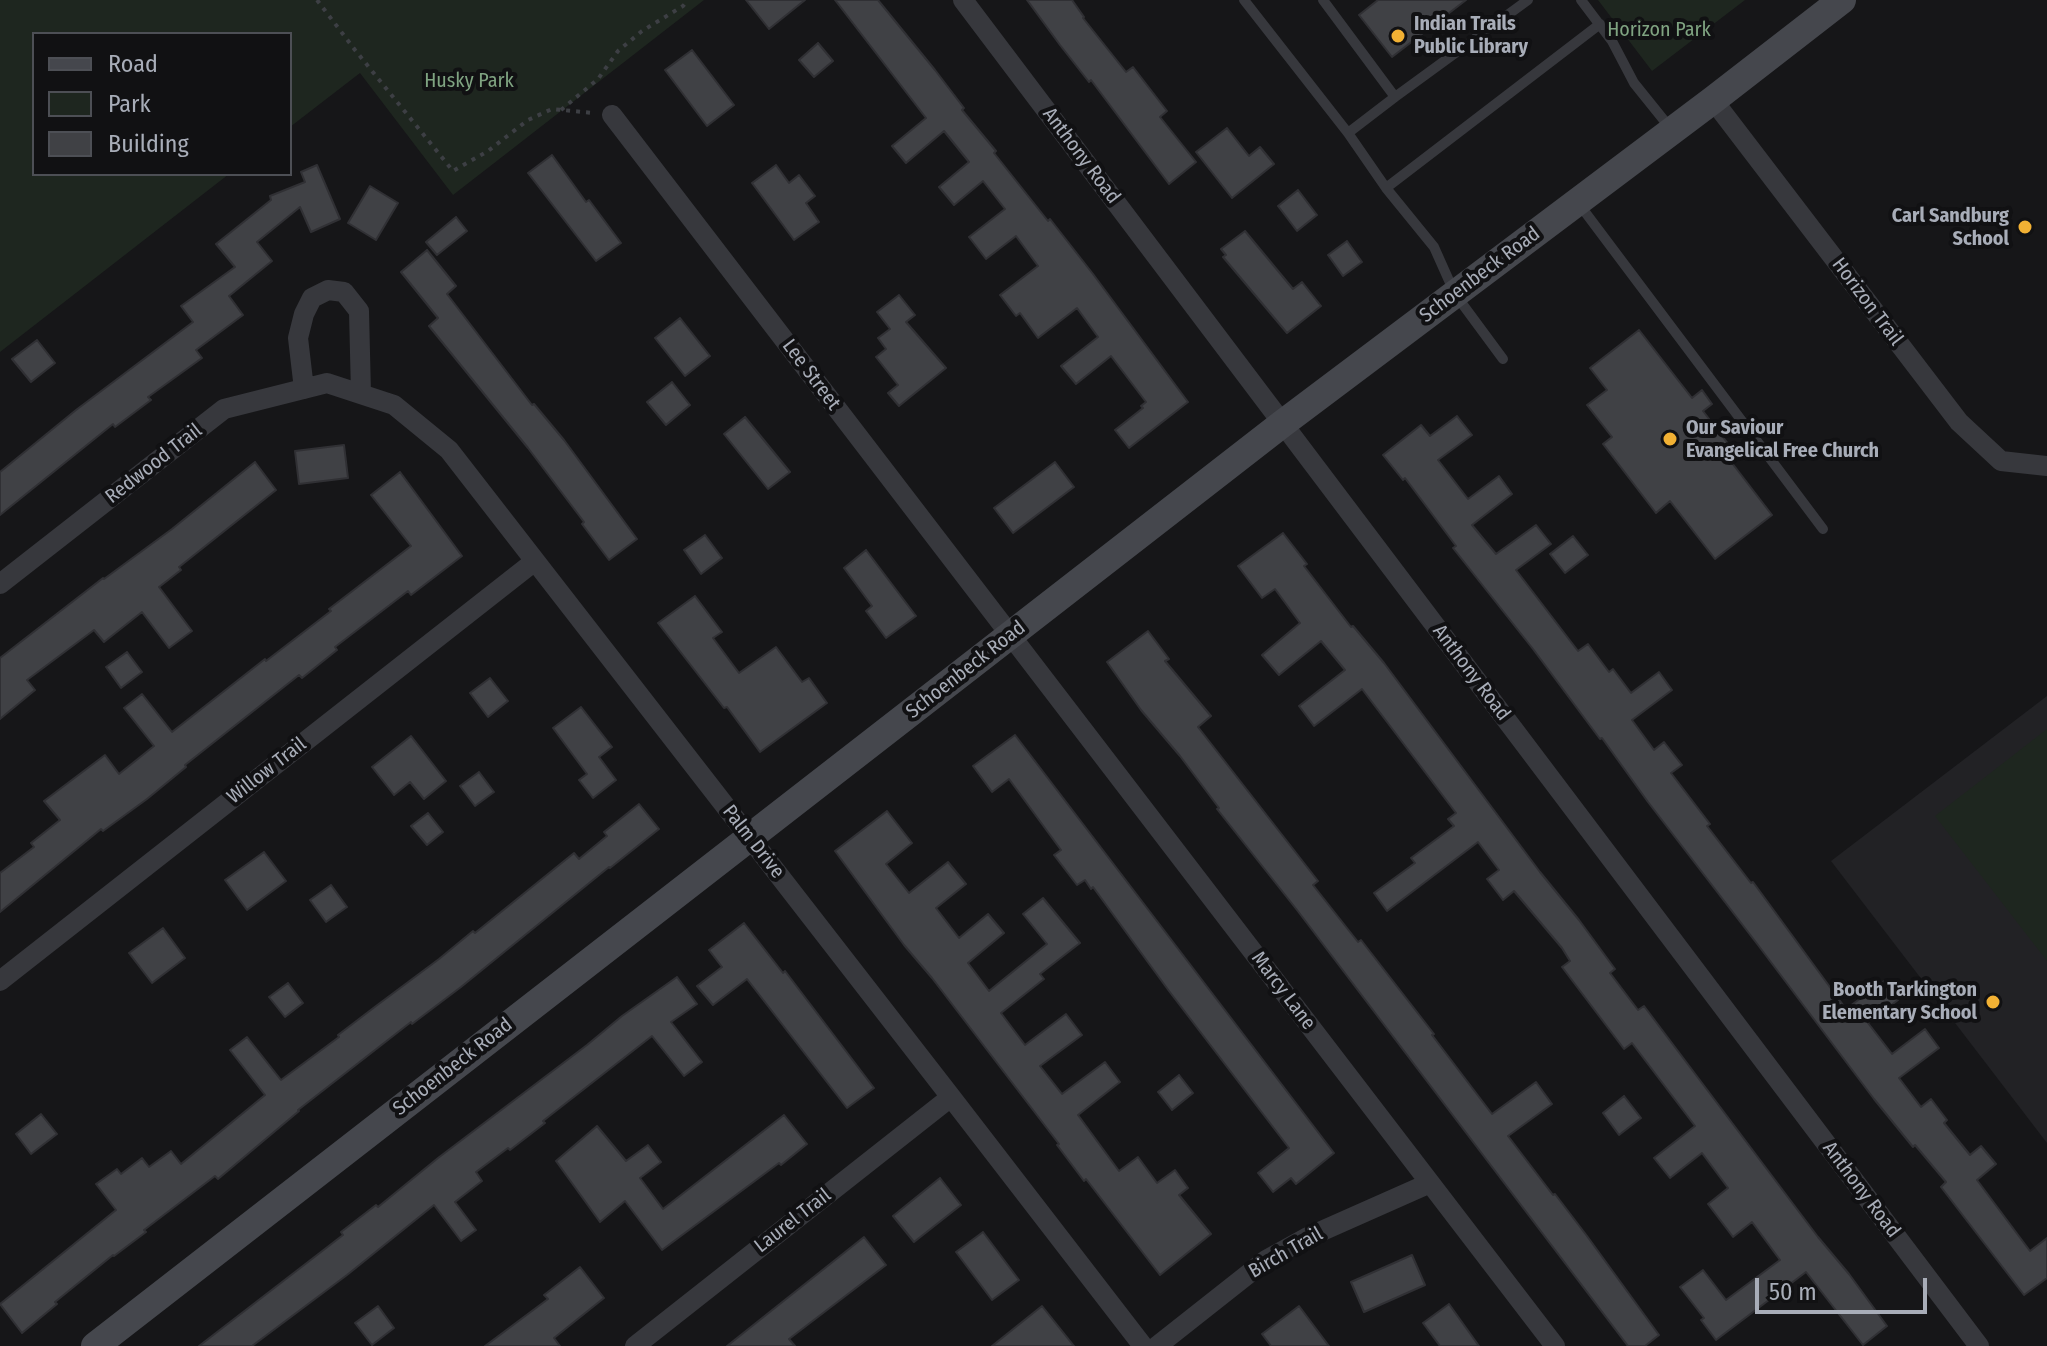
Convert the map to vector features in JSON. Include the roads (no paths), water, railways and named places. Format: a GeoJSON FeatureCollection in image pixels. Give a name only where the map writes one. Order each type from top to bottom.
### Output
{"type":"FeatureCollection","features":[{"type":"Feature","properties":{"kind":"main road","name":"Schoenbeck Road"},"geometry":{"type":"LineString","coordinates":[[95,1346],[1282,424],[1842,0]]}},
{"type":"Feature","properties":{"kind":"street","name":"Anthony Road"},"geometry":{"type":"LineString","coordinates":[[963,0],[1979,1346]]}},
{"type":"Feature","properties":{"kind":"street","name":"Horizon Trail"},"geometry":{"type":"LineString","coordinates":[[1713,100],[1959,422],[2001,461],[2047,466]]}},
{"type":"Feature","properties":{"kind":"street","name":"Lee Street"},"geometry":{"type":"LineString","coordinates":[[612,115],[1011,636]]}},
{"type":"Feature","properties":{"kind":"street"},"geometry":{"type":"LineString","coordinates":[[304,389],[298,338],[312,298],[328,290],[344,292],[359,311],[361,394]]}},
{"type":"Feature","properties":{"kind":"street","name":"Redwood Trail"},"geometry":{"type":"LineString","coordinates":[[0,584],[224,409],[327,383]]}},
{"type":"Feature","properties":{"kind":"street","name":"Palm Drive"},"geometry":{"type":"LineString","coordinates":[[327,383],[394,405],[449,450],[1143,1346]]}},
{"type":"Feature","properties":{"kind":"street","name":"Willow Trail"},"geometry":{"type":"LineString","coordinates":[[0,981],[535,561]]}},
{"type":"Feature","properties":{"kind":"street","name":"Marcy Lane"},"geometry":{"type":"LineString","coordinates":[[1011,636],[1555,1346]]}},
{"type":"Feature","properties":{"kind":"street","name":"Laurel Trail"},"geometry":{"type":"LineString","coordinates":[[635,1346],[951,1097]]}},
{"type":"Feature","properties":{"kind":"street","name":"Birch Trail"},"geometry":{"type":"LineString","coordinates":[[1157,1346],[1266,1260],[1306,1238],[1430,1183]]}},
{"type":"Feature","properties":{"kind":"lane"},"geometry":{"type":"LineString","coordinates":[[1244,0],[1434,247],[1455,294],[1503,359]]}},
{"type":"Feature","properties":{"kind":"lane"},"geometry":{"type":"LineString","coordinates":[[1323,0],[1395,97]]}},
{"type":"Feature","properties":{"kind":"lane"},"geometry":{"type":"LineString","coordinates":[[1348,133],[1528,0]]}},
{"type":"Feature","properties":{"kind":"lane"},"geometry":{"type":"LineString","coordinates":[[1581,0],[1620,52],[1623,65],[1634,83],[1672,131]]}},
{"type":"Feature","properties":{"kind":"lane"},"geometry":{"type":"LineString","coordinates":[[1386,188],[1600,24]]}},
{"type":"Feature","properties":{"kind":"lane"},"geometry":{"type":"LineString","coordinates":[[1577,202],[1823,529]]}},
{"type":"Feature","properties":{"kind":"place","name":"Indian Trails Public Library"},"geometry":{"type":"Point","coordinates":[1398,36]}},
{"type":"Feature","properties":{"kind":"place","name":"Carl Sandburg School"},"geometry":{"type":"Point","coordinates":[2025,227]}},
{"type":"Feature","properties":{"kind":"place","name":"Our Saviour Evangelical Free Church"},"geometry":{"type":"Point","coordinates":[1670,439]}},
{"type":"Feature","properties":{"kind":"place","name":"Booth Tarkington Elementary School"},"geometry":{"type":"Point","coordinates":[1993,1002]}},
{"type":"Feature","properties":{"kind":"park label","name":"Horizon Park"},"geometry":{"type":"Point","coordinates":[1659,30]}},
{"type":"Feature","properties":{"kind":"park label","name":"Husky Park"},"geometry":{"type":"Point","coordinates":[469,81]}}]}
